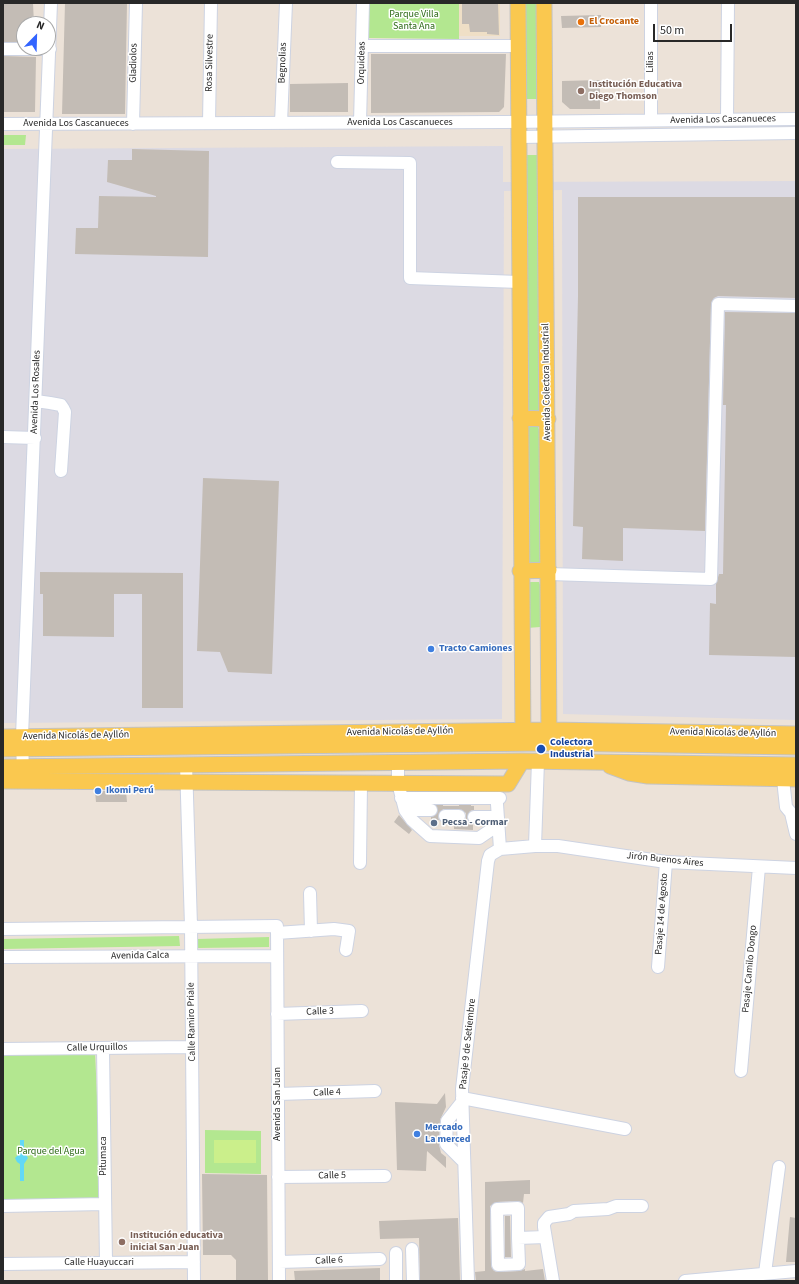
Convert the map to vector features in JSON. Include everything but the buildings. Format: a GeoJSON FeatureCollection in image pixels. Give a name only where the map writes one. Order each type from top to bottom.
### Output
{"type":"FeatureCollection","features":[{"type":"Feature","properties":{"kind":"main road"},"geometry":{"type":"LineString","coordinates":[[3,781],[508,784],[522,761],[523,737],[520,571],[518,3]]}},
{"type":"Feature","properties":{"kind":"main road","name":"Avenida Colectora Industrial"},"geometry":{"type":"LineString","coordinates":[[544,3],[549,572],[549,737],[544,761]]}},
{"type":"Feature","properties":{"kind":"main road"},"geometry":{"type":"LineString","coordinates":[[520,418],[548,419]]}},
{"type":"Feature","properties":{"kind":"main road"},"geometry":{"type":"LineString","coordinates":[[520,571],[549,572]]}},
{"type":"Feature","properties":{"kind":"main road","name":"Avenida Nicolás de Ayllón"},"geometry":{"type":"LineString","coordinates":[[3,749],[22,743],[796,734]]}},
{"type":"Feature","properties":{"kind":"main road","name":"Avenida Nicolás de Ayllón"},"geometry":{"type":"LineString","coordinates":[[3,737],[22,743],[400,745],[523,737]]}},
{"type":"Feature","properties":{"kind":"main road","name":"Avenida Nicolás de Ayllón"},"geometry":{"type":"LineString","coordinates":[[549,737],[796,747]]}},
{"type":"Feature","properties":{"kind":"main road"},"geometry":{"type":"LineString","coordinates":[[398,762],[400,745]]}},
{"type":"Feature","properties":{"kind":"main road"},"geometry":{"type":"LineString","coordinates":[[3,767],[544,761],[602,762],[789,772]]}},
{"type":"Feature","properties":{"kind":"street","name":"Avenida Los Rosales"},"geometry":{"type":"LineString","coordinates":[[51,3],[51,16]]}},
{"type":"Feature","properties":{"kind":"street","name":"Gladiolos"},"geometry":{"type":"LineString","coordinates":[[133,124],[136,3]]}},
{"type":"Feature","properties":{"kind":"street","name":"Rosa Silvestre"},"geometry":{"type":"LineString","coordinates":[[209,124],[211,3]]}},
{"type":"Feature","properties":{"kind":"street","name":"Begnolias"},"geometry":{"type":"LineString","coordinates":[[281,123],[286,3]]}},
{"type":"Feature","properties":{"kind":"street","name":"Orquideas"},"geometry":{"type":"LineString","coordinates":[[360,123],[363,3]]}},
{"type":"Feature","properties":{"kind":"street","name":"Lilias"},"geometry":{"type":"LineString","coordinates":[[651,3],[651,120]]}},
{"type":"Feature","properties":{"kind":"street"},"geometry":{"type":"LineString","coordinates":[[727,119],[728,3]]}},
{"type":"Feature","properties":{"kind":"street"},"geometry":{"type":"LineString","coordinates":[[362,46],[518,46]]}},
{"type":"Feature","properties":{"kind":"street"},"geometry":{"type":"LineString","coordinates":[[3,49],[16,49]]}},
{"type":"Feature","properties":{"kind":"street","name":"Avenida Los Rosales"},"geometry":{"type":"LineString","coordinates":[[24,781],[22,743],[50,56]]}},
{"type":"Feature","properties":{"kind":"street","name":"Avenida Los Cascanueces"},"geometry":{"type":"LineString","coordinates":[[545,129],[651,120],[796,119]]}},
{"type":"Feature","properties":{"kind":"street","name":"Avenida Los Cascanueces"},"geometry":{"type":"LineString","coordinates":[[3,124],[360,123],[519,129],[796,133]]}},
{"type":"Feature","properties":{"kind":"street"},"geometry":{"type":"LineString","coordinates":[[338,162],[410,163],[410,278],[519,282]]}},
{"type":"Feature","properties":{"kind":"street"},"geometry":{"type":"LineString","coordinates":[[549,572],[711,579],[718,304],[796,306]]}},
{"type":"Feature","properties":{"kind":"street"},"geometry":{"type":"LineString","coordinates":[[36,401],[50,402],[61,405],[65,412],[61,471]]}},
{"type":"Feature","properties":{"kind":"street"},"geometry":{"type":"LineString","coordinates":[[3,437],[34,438]]}},
{"type":"Feature","properties":{"kind":"street"},"geometry":{"type":"LineString","coordinates":[[498,811],[500,849],[535,846],[544,761]]}},
{"type":"Feature","properties":{"kind":"street"},"geometry":{"type":"LineString","coordinates":[[398,762],[398,783],[405,807],[426,834],[434,838],[479,838],[498,811],[508,784]]}},
{"type":"Feature","properties":{"kind":"street","name":"Calle Ramiro Priale"},"geometry":{"type":"LineString","coordinates":[[186,764],[191,926],[194,1281]]}},
{"type":"Feature","properties":{"kind":"street"},"geometry":{"type":"LineString","coordinates":[[789,772],[786,806],[794,813],[796,834]]}},
{"type":"Feature","properties":{"kind":"street"},"geometry":{"type":"LineString","coordinates":[[360,863],[361,784]]}},
{"type":"Feature","properties":{"kind":"street"},"geometry":{"type":"LineString","coordinates":[[405,807],[498,811]]}},
{"type":"Feature","properties":{"kind":"street"},"geometry":{"type":"LineString","coordinates":[[405,807],[431,810]]}},
{"type":"Feature","properties":{"kind":"street"},"geometry":{"type":"LineString","coordinates":[[445,810],[459,810]]}},
{"type":"Feature","properties":{"kind":"street"},"geometry":{"type":"LineString","coordinates":[[474,810],[498,811]]}},
{"type":"Feature","properties":{"kind":"street","name":"Jirón Buenos Aires"},"geometry":{"type":"LineString","coordinates":[[535,846],[558,846],[666,862],[796,868]]}},
{"type":"Feature","properties":{"kind":"street","name":"Pasaje 9 de Setiembre"},"geometry":{"type":"LineString","coordinates":[[468,1281],[462,1100],[488,861],[490,854],[500,849]]}},
{"type":"Feature","properties":{"kind":"street","name":"Pasaje 14 de Agosto"},"geometry":{"type":"LineString","coordinates":[[658,967],[666,862]]}},
{"type":"Feature","properties":{"kind":"street","name":"Pasaje Camilo Dongo"},"geometry":{"type":"LineString","coordinates":[[741,1071],[759,867]]}},
{"type":"Feature","properties":{"kind":"street"},"geometry":{"type":"LineString","coordinates":[[310,893],[312,931]]}},
{"type":"Feature","properties":{"kind":"street"},"geometry":{"type":"LineString","coordinates":[[3,929],[191,926],[312,931],[334,929],[349,931],[346,950]]}},
{"type":"Feature","properties":{"kind":"street","name":"Avenida San Juan"},"geometry":{"type":"LineString","coordinates":[[277,930],[279,1281]]}},
{"type":"Feature","properties":{"kind":"street","name":"Avenida Calca"},"geometry":{"type":"LineString","coordinates":[[3,957],[277,956]]}},
{"type":"Feature","properties":{"kind":"street","name":"Calle 3"},"geometry":{"type":"LineString","coordinates":[[278,1014],[362,1011]]}},
{"type":"Feature","properties":{"kind":"street","name":"Calle Urquillos"},"geometry":{"type":"LineString","coordinates":[[3,1049],[192,1047]]}},
{"type":"Feature","properties":{"kind":"street","name":"Pitumaca"},"geometry":{"type":"LineString","coordinates":[[103,1048],[106,1263]]}},
{"type":"Feature","properties":{"kind":"street","name":"Calle 4"},"geometry":{"type":"LineString","coordinates":[[278,1094],[375,1091]]}},
{"type":"Feature","properties":{"kind":"street"},"geometry":{"type":"LineString","coordinates":[[464,1162],[446,1144],[447,1121],[462,1100],[625,1130]]}},
{"type":"Feature","properties":{"kind":"street"},"geometry":{"type":"LineString","coordinates":[[765,1273],[779,1168]]}},
{"type":"Feature","properties":{"kind":"street","name":"Calle 5"},"geometry":{"type":"LineString","coordinates":[[278,1177],[385,1176]]}},
{"type":"Feature","properties":{"kind":"street"},"geometry":{"type":"LineString","coordinates":[[3,1206],[104,1204]]}},
{"type":"Feature","properties":{"kind":"street"},"geometry":{"type":"LineString","coordinates":[[552,1281],[544,1223],[549,1217],[567,1214],[574,1211],[608,1209],[616,1206],[642,1206]]}},
{"type":"Feature","properties":{"kind":"street"},"geometry":{"type":"LineString","coordinates":[[518,1208],[518,1238],[519,1264],[498,1265],[497,1209],[518,1208]]}},
{"type":"Feature","properties":{"kind":"street"},"geometry":{"type":"LineString","coordinates":[[518,1238],[545,1237]]}},
{"type":"Feature","properties":{"kind":"street"},"geometry":{"type":"LineString","coordinates":[[412,1249],[412,1281]]}},
{"type":"Feature","properties":{"kind":"street"},"geometry":{"type":"LineString","coordinates":[[396,1253],[396,1281]]}},
{"type":"Feature","properties":{"kind":"street","name":"Calle 6"},"geometry":{"type":"LineString","coordinates":[[279,1262],[380,1259]]}},
{"type":"Feature","properties":{"kind":"street","name":"Calle Huayuccari"},"geometry":{"type":"LineString","coordinates":[[3,1264],[194,1262]]}},
{"type":"Feature","properties":{"kind":"street"},"geometry":{"type":"LineString","coordinates":[[685,1281],[796,1271]]}},
{"type":"Feature","properties":{"kind":"shaded area"},"geometry":{"type":"Polygon","coordinates":[[[459,3],[500,3],[500,36],[459,36],[459,3]]]}},
{"type":"Feature","properties":{"kind":"shaded area"},"geometry":{"type":"Polygon","coordinates":[[[503,146],[503,182],[796,181],[796,720],[563,714],[562,190],[504,191],[502,719],[3,723],[3,149],[503,146]]]}},
{"type":"Feature","properties":{"kind":"green space","name":"Parque Villa Santa Ana"},"geometry":{"type":"Polygon","coordinates":[[[369,3],[459,3],[459,39],[369,38],[369,3]]]}},
{"type":"Feature","properties":{"kind":"green space"},"geometry":{"type":"Polygon","coordinates":[[[523,3],[538,3],[538,99],[524,99],[523,3]]]}},
{"type":"Feature","properties":{"kind":"green space"},"geometry":{"type":"Polygon","coordinates":[[[3,135],[26,135],[25,145],[3,145],[3,135]]]}},
{"type":"Feature","properties":{"kind":"green space"},"geometry":{"type":"Polygon","coordinates":[[[524,155],[539,155],[539,414],[527,417],[524,155]]]}},
{"type":"Feature","properties":{"kind":"green space"},"geometry":{"type":"Polygon","coordinates":[[[527,427],[538,427],[539,430],[541,566],[529,569],[527,427]]]}},
{"type":"Feature","properties":{"kind":"green space"},"geometry":{"type":"Polygon","coordinates":[[[528,582],[539,582],[540,585],[540,627],[527,628],[528,582]]]}},
{"type":"Feature","properties":{"kind":"green space"},"geometry":{"type":"Polygon","coordinates":[[[179,936],[180,946],[3,949],[3,939],[179,936]]]}},
{"type":"Feature","properties":{"kind":"green space"},"geometry":{"type":"Polygon","coordinates":[[[269,937],[269,947],[197,948],[197,939],[269,937]]]}},
{"type":"Feature","properties":{"kind":"green space","name":"Parque del Agua"},"geometry":{"type":"Polygon","coordinates":[[[3,1052],[95,1052],[102,1205],[3,1207],[3,1052]]]}},
{"type":"Feature","properties":{"kind":"green space"},"geometry":{"type":"Polygon","coordinates":[[[205,1130],[261,1131],[261,1174],[205,1173],[205,1130]]]}},
{"type":"Feature","properties":{"kind":"green space"},"geometry":{"type":"Polygon","coordinates":[[[214,1140],[256,1140],[256,1163],[214,1163],[214,1140]]]}},
{"type":"Feature","properties":{"kind":"water"},"geometry":{"type":"Polygon","coordinates":[[[20,1140],[24,1140],[24,1152],[28,1158],[24,1164],[24,1181],[20,1181],[20,1164],[15,1158],[20,1153],[20,1140]]]}},
{"type":"Feature","properties":{"kind":"tunnel"},"geometry":{"type":"LineString","coordinates":[[459,804],[474,804]]}},
{"type":"Feature","properties":{"kind":"tunnel"},"geometry":{"type":"LineString","coordinates":[[431,810],[445,810]]}},
{"type":"Feature","properties":{"kind":"place","name":"El Crocante"},"geometry":{"type":"Point","coordinates":[581,22]}},
{"type":"Feature","properties":{"kind":"place","name":"Institución Educativa Diego Thomson"},"geometry":{"type":"Point","coordinates":[581,91]}},
{"type":"Feature","properties":{"kind":"place","name":"Tracto Camiones"},"geometry":{"type":"Point","coordinates":[431,649]}},
{"type":"Feature","properties":{"kind":"place","name":"Colectora Industrial"},"geometry":{"type":"Point","coordinates":[541,749]}},
{"type":"Feature","properties":{"kind":"place","name":"Ikomi Perú"},"geometry":{"type":"Point","coordinates":[98,791]}},
{"type":"Feature","properties":{"kind":"place","name":"Pecsa - Cormar"},"geometry":{"type":"Point","coordinates":[434,823]}},
{"type":"Feature","properties":{"kind":"place","name":"Mercado La merced"},"geometry":{"type":"Point","coordinates":[417,1134]}},
{"type":"Feature","properties":{"kind":"place","name":"Institución educativa inicial San Juan"},"geometry":{"type":"Point","coordinates":[122,1242]}}]}
